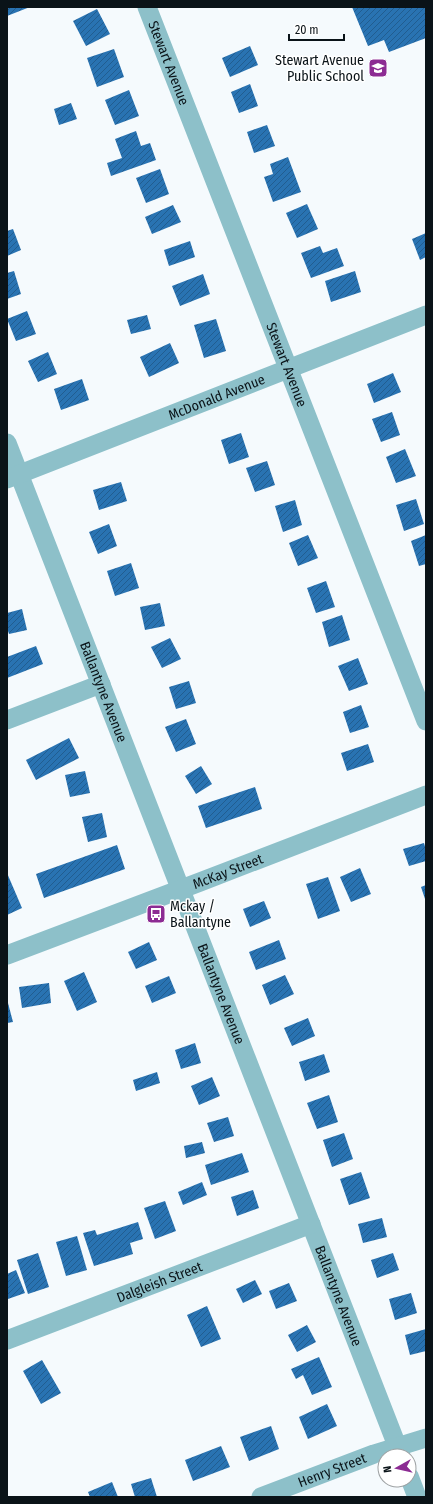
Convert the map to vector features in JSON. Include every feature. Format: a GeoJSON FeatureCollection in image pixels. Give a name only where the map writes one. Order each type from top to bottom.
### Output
{"type":"FeatureCollection","features":[{"type":"Feature","properties":{"kind":"street","name":"Stewart Avenue"},"geometry":{"type":"LineString","coordinates":[[147,7],[426,722]]}},
{"type":"Feature","properties":{"kind":"street","name":"McDonald Avenue"},"geometry":{"type":"LineString","coordinates":[[13,476],[426,315]]}},
{"type":"Feature","properties":{"kind":"street","name":"Ballantyne Avenue"},"geometry":{"type":"LineString","coordinates":[[7,443],[13,476],[101,684],[398,1448]]}},
{"type":"Feature","properties":{"kind":"street"},"geometry":{"type":"LineString","coordinates":[[7,720],[101,684]]}},
{"type":"Feature","properties":{"kind":"street","name":"McKay Street"},"geometry":{"type":"LineString","coordinates":[[7,955],[426,795]]}},
{"type":"Feature","properties":{"kind":"street","name":"Dalgleish Street"},"geometry":{"type":"LineString","coordinates":[[7,1340],[311,1224]]}},
{"type":"Feature","properties":{"kind":"street","name":"Henry Street"},"geometry":{"type":"LineString","coordinates":[[407,1448],[426,1438]]}},
{"type":"Feature","properties":{"kind":"street","name":"Henry Street"},"geometry":{"type":"LineString","coordinates":[[261,1497],[377,1454]]}},
{"type":"Feature","properties":{"kind":"building"},"geometry":{"type":"Polygon","coordinates":[[[7,7],[30,7],[7,16],[7,7]]]}},
{"type":"Feature","properties":{"kind":"building"},"geometry":{"type":"Polygon","coordinates":[[[352,7],[426,7],[426,38],[389,52],[384,40],[368,46],[352,7]]]}},
{"type":"Feature","properties":{"kind":"building"},"geometry":{"type":"Polygon","coordinates":[[[97,9],[110,34],[86,46],[73,21],[97,9]]]}},
{"type":"Feature","properties":{"kind":"building"},"geometry":{"type":"Polygon","coordinates":[[[250,46],[258,65],[230,77],[222,58],[250,46]]]}},
{"type":"Feature","properties":{"kind":"building"},"geometry":{"type":"Polygon","coordinates":[[[114,49],[124,77],[97,87],[87,58],[114,49]]]}},
{"type":"Feature","properties":{"kind":"building"},"geometry":{"type":"Polygon","coordinates":[[[250,84],[258,106],[239,113],[231,92],[250,84]]]}},
{"type":"Feature","properties":{"kind":"building"},"geometry":{"type":"Polygon","coordinates":[[[129,90],[139,116],[115,125],[105,100],[129,90]]]}},
{"type":"Feature","properties":{"kind":"building"},"geometry":{"type":"Polygon","coordinates":[[[71,103],[77,119],[59,125],[54,109],[71,103]]]}},
{"type":"Feature","properties":{"kind":"building"},"geometry":{"type":"Polygon","coordinates":[[[267,125],[275,146],[254,153],[247,132],[267,125]]]}},
{"type":"Feature","properties":{"kind":"building"},"geometry":{"type":"Polygon","coordinates":[[[136,131],[141,146],[150,143],[156,160],[111,176],[107,163],[122,158],[115,139],[136,131]]]}},
{"type":"Feature","properties":{"kind":"building"},"geometry":{"type":"Polygon","coordinates":[[[288,157],[301,192],[273,202],[264,177],[273,174],[270,164],[288,157]]]}},
{"type":"Feature","properties":{"kind":"building"},"geometry":{"type":"Polygon","coordinates":[[[160,169],[169,194],[146,203],[136,178],[160,169]]]}},
{"type":"Feature","properties":{"kind":"building"},"geometry":{"type":"Polygon","coordinates":[[[307,204],[318,229],[297,238],[286,213],[307,204]]]}},
{"type":"Feature","properties":{"kind":"building"},"geometry":{"type":"Polygon","coordinates":[[[173,205],[181,222],[152,234],[145,217],[173,205]]]}},
{"type":"Feature","properties":{"kind":"building"},"geometry":{"type":"Polygon","coordinates":[[[13,229],[21,250],[7,256],[7,231],[13,229]]]}},
{"type":"Feature","properties":{"kind":"building"},"geometry":{"type":"Polygon","coordinates":[[[426,233],[426,257],[420,260],[412,239],[426,233]]]}},
{"type":"Feature","properties":{"kind":"building"},"geometry":{"type":"Polygon","coordinates":[[[190,241],[195,257],[169,266],[164,250],[190,241]]]}},
{"type":"Feature","properties":{"kind":"building"},"geometry":{"type":"Polygon","coordinates":[[[320,246],[323,253],[337,248],[344,266],[311,278],[301,253],[320,246]]]}},
{"type":"Feature","properties":{"kind":"building"},"geometry":{"type":"Polygon","coordinates":[[[14,271],[21,294],[7,299],[7,273],[14,271]]]}},
{"type":"Feature","properties":{"kind":"building"},"geometry":{"type":"Polygon","coordinates":[[[355,271],[361,292],[331,302],[325,281],[355,271]]]}},
{"type":"Feature","properties":{"kind":"building"},"geometry":{"type":"Polygon","coordinates":[[[203,274],[210,294],[180,306],[172,286],[203,274]]]}},
{"type":"Feature","properties":{"kind":"building"},"geometry":{"type":"Polygon","coordinates":[[[27,311],[36,334],[16,341],[7,319],[27,311]]]}},
{"type":"Feature","properties":{"kind":"building"},"geometry":{"type":"Polygon","coordinates":[[[147,315],[151,329],[131,334],[127,320],[147,315]]]}},
{"type":"Feature","properties":{"kind":"building"},"geometry":{"type":"Polygon","coordinates":[[[216,319],[226,351],[204,358],[194,325],[216,319]]]}},
{"type":"Feature","properties":{"kind":"building"},"geometry":{"type":"Polygon","coordinates":[[[170,343],[179,363],[149,377],[140,357],[170,343]]]}},
{"type":"Feature","properties":{"kind":"building"},"geometry":{"type":"Polygon","coordinates":[[[48,352],[57,374],[38,382],[28,361],[48,352]]]}},
{"type":"Feature","properties":{"kind":"building"},"geometry":{"type":"Polygon","coordinates":[[[393,373],[401,392],[374,403],[367,384],[393,373]]]}},
{"type":"Feature","properties":{"kind":"building"},"geometry":{"type":"Polygon","coordinates":[[[82,379],[89,400],[61,410],[54,389],[82,379]]]}},
{"type":"Feature","properties":{"kind":"building"},"geometry":{"type":"Polygon","coordinates":[[[392,412],[400,435],[381,442],[372,419],[392,412]]]}},
{"type":"Feature","properties":{"kind":"building"},"geometry":{"type":"Polygon","coordinates":[[[241,433],[249,457],[229,464],[221,440],[241,433]]]}},
{"type":"Feature","properties":{"kind":"building"},"geometry":{"type":"Polygon","coordinates":[[[405,449],[416,476],[396,483],[386,457],[405,449]]]}},
{"type":"Feature","properties":{"kind":"building"},"geometry":{"type":"Polygon","coordinates":[[[267,461],[275,485],[255,492],[246,468],[267,461]]]}},
{"type":"Feature","properties":{"kind":"building"},"geometry":{"type":"Polygon","coordinates":[[[121,482],[127,501],[99,510],[93,490],[121,482]]]}},
{"type":"Feature","properties":{"kind":"building"},"geometry":{"type":"Polygon","coordinates":[[[416,499],[424,524],[404,531],[396,505],[416,499]]]}},
{"type":"Feature","properties":{"kind":"building"},"geometry":{"type":"Polygon","coordinates":[[[295,500],[302,525],[283,532],[275,506],[295,500]]]}},
{"type":"Feature","properties":{"kind":"building"},"geometry":{"type":"Polygon","coordinates":[[[109,524],[117,546],[98,554],[89,532],[109,524]]]}},
{"type":"Feature","properties":{"kind":"building"},"geometry":{"type":"Polygon","coordinates":[[[308,535],[318,558],[298,566],[289,543],[308,535]]]}},
{"type":"Feature","properties":{"kind":"building"},"geometry":{"type":"Polygon","coordinates":[[[426,535],[426,564],[419,566],[411,541],[426,535]]]}},
{"type":"Feature","properties":{"kind":"building"},"geometry":{"type":"Polygon","coordinates":[[[131,563],[139,588],[115,596],[107,571],[131,563]]]}},
{"type":"Feature","properties":{"kind":"building"},"geometry":{"type":"Polygon","coordinates":[[[326,581],[335,607],[316,613],[307,588],[326,581]]]}},
{"type":"Feature","properties":{"kind":"building"},"geometry":{"type":"Polygon","coordinates":[[[160,603],[165,626],[145,630],[140,607],[160,603]]]}},
{"type":"Feature","properties":{"kind":"building"},"geometry":{"type":"Polygon","coordinates":[[[22,609],[27,630],[9,634],[7,628],[7,613],[22,609]]]}},
{"type":"Feature","properties":{"kind":"building"},"geometry":{"type":"Polygon","coordinates":[[[342,615],[350,640],[329,647],[322,622],[342,615]]]}},
{"type":"Feature","properties":{"kind":"building"},"geometry":{"type":"Polygon","coordinates":[[[170,638],[181,659],[162,668],[151,647],[170,638]]]}},
{"type":"Feature","properties":{"kind":"building"},"geometry":{"type":"Polygon","coordinates":[[[36,646],[43,664],[7,678],[7,657],[36,646]]]}},
{"type":"Feature","properties":{"kind":"building"},"geometry":{"type":"Polygon","coordinates":[[[358,658],[368,684],[349,691],[338,666],[358,658]]]}},
{"type":"Feature","properties":{"kind":"building"},"geometry":{"type":"Polygon","coordinates":[[[189,681],[196,703],[176,709],[169,687],[189,681]]]}},
{"type":"Feature","properties":{"kind":"building"},"geometry":{"type":"Polygon","coordinates":[[[361,705],[369,727],[350,733],[343,712],[361,705]]]}},
{"type":"Feature","properties":{"kind":"building"},"geometry":{"type":"Polygon","coordinates":[[[186,719],[196,744],[176,752],[165,727],[186,719]]]}},
{"type":"Feature","properties":{"kind":"building"},"geometry":{"type":"Polygon","coordinates":[[[69,738],[79,758],[36,780],[26,760],[69,738]]]}},
{"type":"Feature","properties":{"kind":"building"},"geometry":{"type":"Polygon","coordinates":[[[368,744],[374,762],[347,771],[341,753],[368,744]]]}},
{"type":"Feature","properties":{"kind":"building"},"geometry":{"type":"Polygon","coordinates":[[[201,766],[212,784],[196,794],[185,776],[201,766]]]}},
{"type":"Feature","properties":{"kind":"building"},"geometry":{"type":"Polygon","coordinates":[[[85,771],[90,793],[70,797],[65,775],[85,771]]]}},
{"type":"Feature","properties":{"kind":"building"},"geometry":{"type":"Polygon","coordinates":[[[255,787],[262,809],[206,828],[198,806],[255,787]]]}},
{"type":"Feature","properties":{"kind":"building"},"geometry":{"type":"Polygon","coordinates":[[[102,813],[107,837],[88,842],[82,817],[102,813]]]}},
{"type":"Feature","properties":{"kind":"building"},"geometry":{"type":"Polygon","coordinates":[[[424,843],[426,850],[426,861],[409,866],[403,849],[424,843]]]}},
{"type":"Feature","properties":{"kind":"building"},"geometry":{"type":"Polygon","coordinates":[[[117,845],[125,869],[44,898],[36,874],[117,845]]]}},
{"type":"Feature","properties":{"kind":"building"},"geometry":{"type":"Polygon","coordinates":[[[360,868],[371,894],[351,902],[340,877],[360,868]]]}},
{"type":"Feature","properties":{"kind":"building"},"geometry":{"type":"Polygon","coordinates":[[[7,873],[22,908],[7,915],[7,873]]]}},
{"type":"Feature","properties":{"kind":"building"},"geometry":{"type":"Polygon","coordinates":[[[328,877],[340,911],[318,919],[306,884],[328,877]]]}},
{"type":"Feature","properties":{"kind":"building"},"geometry":{"type":"Polygon","coordinates":[[[426,885],[426,902],[421,887],[426,885]]]}},
{"type":"Feature","properties":{"kind":"building"},"geometry":{"type":"Polygon","coordinates":[[[264,901],[271,918],[250,927],[243,909],[264,901]]]}},
{"type":"Feature","properties":{"kind":"building"},"geometry":{"type":"Polygon","coordinates":[[[279,940],[286,959],[256,970],[249,952],[279,940]]]}},
{"type":"Feature","properties":{"kind":"building"},"geometry":{"type":"Polygon","coordinates":[[[149,942],[157,960],[136,969],[128,952],[149,942]]]}},
{"type":"Feature","properties":{"kind":"building"},"geometry":{"type":"Polygon","coordinates":[[[84,972],[97,1002],[77,1011],[64,981],[84,972]]]}},
{"type":"Feature","properties":{"kind":"building"},"geometry":{"type":"Polygon","coordinates":[[[285,975],[294,994],[270,1005],[262,985],[285,975]]]}},
{"type":"Feature","properties":{"kind":"building"},"geometry":{"type":"Polygon","coordinates":[[[169,976],[176,993],[152,1003],[145,986],[169,976]]]}},
{"type":"Feature","properties":{"kind":"building"},"geometry":{"type":"Polygon","coordinates":[[[49,983],[51,1003],[22,1008],[19,987],[49,983]]]}},
{"type":"Feature","properties":{"kind":"building"},"geometry":{"type":"Polygon","coordinates":[[[8,1003],[13,1022],[7,1023],[7,1004],[8,1003]]]}},
{"type":"Feature","properties":{"kind":"building"},"geometry":{"type":"Polygon","coordinates":[[[308,1018],[315,1036],[292,1046],[284,1028],[308,1018]]]}},
{"type":"Feature","properties":{"kind":"building"},"geometry":{"type":"Polygon","coordinates":[[[195,1043],[201,1063],[181,1069],[175,1050],[195,1043]]]}},
{"type":"Feature","properties":{"kind":"building"},"geometry":{"type":"Polygon","coordinates":[[[324,1054],[330,1072],[305,1081],[299,1062],[324,1054]]]}},
{"type":"Feature","properties":{"kind":"building"},"geometry":{"type":"Polygon","coordinates":[[[157,1072],[160,1083],[136,1091],[133,1080],[157,1072]]]}},
{"type":"Feature","properties":{"kind":"building"},"geometry":{"type":"Polygon","coordinates":[[[212,1077],[220,1096],[199,1105],[191,1086],[212,1077]]]}},
{"type":"Feature","properties":{"kind":"building"},"geometry":{"type":"Polygon","coordinates":[[[329,1095],[338,1122],[317,1129],[307,1103],[329,1095]]]}},
{"type":"Feature","properties":{"kind":"building"},"geometry":{"type":"Polygon","coordinates":[[[228,1117],[234,1136],[214,1142],[207,1123],[228,1117]]]}},
{"type":"Feature","properties":{"kind":"building"},"geometry":{"type":"Polygon","coordinates":[[[344,1133],[353,1159],[332,1167],[323,1140],[344,1133]]]}},
{"type":"Feature","properties":{"kind":"building"},"geometry":{"type":"Polygon","coordinates":[[[202,1142],[205,1153],[186,1158],[184,1146],[202,1142]]]}},
{"type":"Feature","properties":{"kind":"building"},"geometry":{"type":"Polygon","coordinates":[[[242,1153],[249,1172],[211,1185],[205,1165],[242,1153]]]}},
{"type":"Feature","properties":{"kind":"building"},"geometry":{"type":"Polygon","coordinates":[[[361,1172],[370,1198],[349,1205],[340,1179],[361,1172]]]}},
{"type":"Feature","properties":{"kind":"building"},"geometry":{"type":"Polygon","coordinates":[[[202,1182],[207,1195],[183,1205],[178,1192],[202,1182]]]}},
{"type":"Feature","properties":{"kind":"building"},"geometry":{"type":"Polygon","coordinates":[[[253,1190],[259,1208],[237,1216],[231,1197],[253,1190]]]}},
{"type":"Feature","properties":{"kind":"building"},"geometry":{"type":"Polygon","coordinates":[[[165,1201],[176,1231],[155,1239],[144,1208],[165,1201]]]}},
{"type":"Feature","properties":{"kind":"building"},"geometry":{"type":"Polygon","coordinates":[[[382,1218],[387,1237],[363,1243],[358,1224],[382,1218]]]}},
{"type":"Feature","properties":{"kind":"building"},"geometry":{"type":"Polygon","coordinates":[[[138,1222],[143,1239],[130,1243],[133,1254],[94,1266],[83,1233],[95,1230],[97,1235],[138,1222]]]}},
{"type":"Feature","properties":{"kind":"building"},"geometry":{"type":"Polygon","coordinates":[[[77,1236],[87,1270],[66,1276],[56,1242],[77,1236]]]}},
{"type":"Feature","properties":{"kind":"building"},"geometry":{"type":"Polygon","coordinates":[[[38,1253],[49,1287],[28,1294],[17,1260],[38,1253]]]}},
{"type":"Feature","properties":{"kind":"building"},"geometry":{"type":"Polygon","coordinates":[[[393,1253],[399,1270],[377,1278],[371,1260],[393,1253]]]}},
{"type":"Feature","properties":{"kind":"building"},"geometry":{"type":"Polygon","coordinates":[[[16,1270],[25,1293],[8,1299],[7,1274],[16,1270]]]}},
{"type":"Feature","properties":{"kind":"building"},"geometry":{"type":"Polygon","coordinates":[[[255,1280],[262,1294],[243,1303],[236,1289],[255,1280]]]}},
{"type":"Feature","properties":{"kind":"building"},"geometry":{"type":"Polygon","coordinates":[[[289,1283],[297,1301],[276,1309],[269,1291],[289,1283]]]}},
{"type":"Feature","properties":{"kind":"building"},"geometry":{"type":"Polygon","coordinates":[[[411,1293],[417,1313],[395,1320],[389,1299],[411,1293]]]}},
{"type":"Feature","properties":{"kind":"building"},"geometry":{"type":"Polygon","coordinates":[[[207,1306],[221,1339],[201,1347],[187,1315],[207,1306]]]}},
{"type":"Feature","properties":{"kind":"building"},"geometry":{"type":"Polygon","coordinates":[[[307,1325],[316,1342],[297,1352],[288,1335],[307,1325]]]}},
{"type":"Feature","properties":{"kind":"building"},"geometry":{"type":"Polygon","coordinates":[[[426,1329],[426,1351],[410,1355],[405,1335],[426,1329]]]}},
{"type":"Feature","properties":{"kind":"building"},"geometry":{"type":"Polygon","coordinates":[[[319,1357],[332,1387],[312,1395],[303,1375],[296,1379],[291,1369],[319,1357]]]}},
{"type":"Feature","properties":{"kind":"building"},"geometry":{"type":"Polygon","coordinates":[[[42,1360],[61,1393],[41,1404],[23,1371],[42,1360]]]}},
{"type":"Feature","properties":{"kind":"building"},"geometry":{"type":"Polygon","coordinates":[[[327,1404],[337,1426],[308,1439],[299,1417],[327,1404]]]}},
{"type":"Feature","properties":{"kind":"building"},"geometry":{"type":"Polygon","coordinates":[[[271,1426],[279,1449],[249,1461],[240,1437],[271,1426]]]}},
{"type":"Feature","properties":{"kind":"building"},"geometry":{"type":"Polygon","coordinates":[[[221,1446],[230,1467],[193,1481],[185,1460],[221,1446]]]}},
{"type":"Feature","properties":{"kind":"building"},"geometry":{"type":"Polygon","coordinates":[[[151,1478],[157,1497],[135,1497],[131,1484],[151,1478]]]}},
{"type":"Feature","properties":{"kind":"building"},"geometry":{"type":"Polygon","coordinates":[[[112,1482],[118,1497],[90,1497],[88,1492],[112,1482]]]}},
{"type":"Feature","properties":{"kind":"place","name":"Stewart Avenue Public School"},"geometry":{"type":"Point","coordinates":[378,68]}},
{"type":"Feature","properties":{"kind":"place","name":"Mckay / Ballantyne"},"geometry":{"type":"Point","coordinates":[156,914]}}]}
